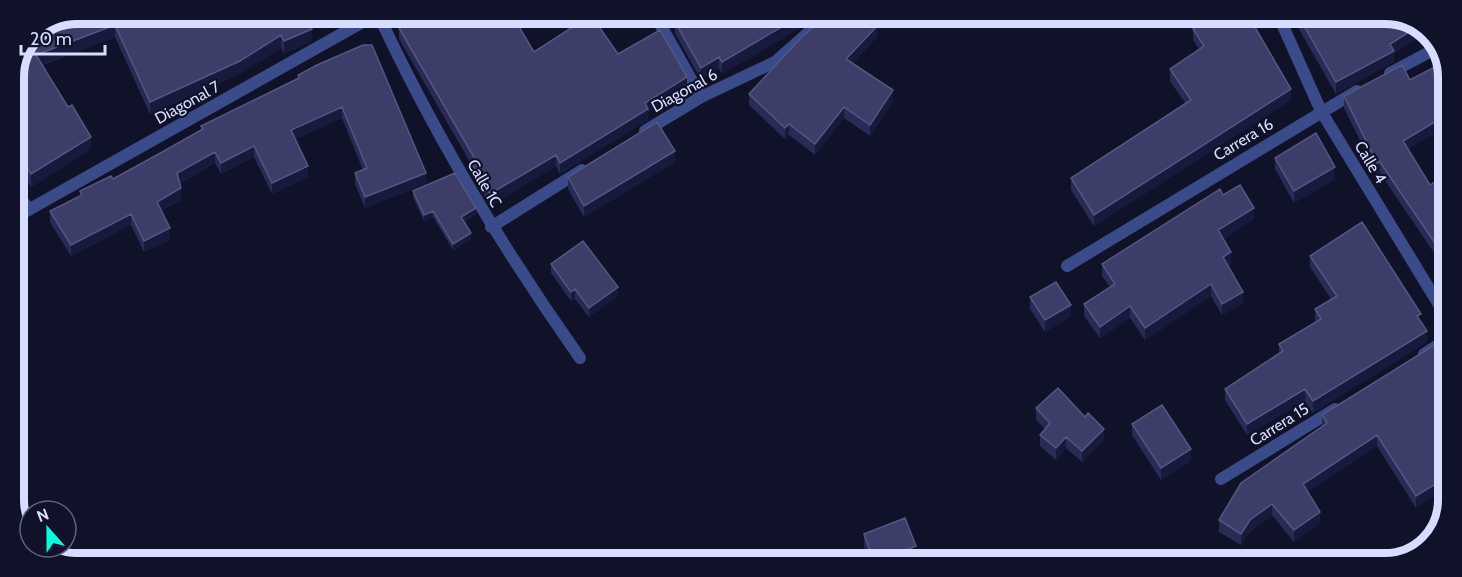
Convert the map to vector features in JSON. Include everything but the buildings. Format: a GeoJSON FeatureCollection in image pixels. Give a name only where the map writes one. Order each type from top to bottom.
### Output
{"type":"FeatureCollection","features":[{"type":"Feature","properties":{"kind":"street","name":"Diagonal 7"},"geometry":{"type":"LineString","coordinates":[[24,212],[360,24]]}},
{"type":"Feature","properties":{"kind":"street","name":"Calle 1C"},"geometry":{"type":"LineString","coordinates":[[383,24],[431,122],[491,226],[580,358]]}},
{"type":"Feature","properties":{"kind":"street"},"geometry":{"type":"LineString","coordinates":[[660,24],[701,97]]}},
{"type":"Feature","properties":{"kind":"street","name":"Diagonal 6"},"geometry":{"type":"LineString","coordinates":[[631,140],[701,97],[775,62],[818,24]]}},
{"type":"Feature","properties":{"kind":"street","name":"Calle 4"},"geometry":{"type":"LineString","coordinates":[[1282,24],[1321,111],[1438,305]]}},
{"type":"Feature","properties":{"kind":"street","name":"Carrera 16"},"geometry":{"type":"LineString","coordinates":[[1067,266],[1321,111],[1431,51]]}},
{"type":"Feature","properties":{"kind":"street"},"geometry":{"type":"LineString","coordinates":[[491,226],[591,165]]}},
{"type":"Feature","properties":{"kind":"street"},"geometry":{"type":"LineString","coordinates":[[24,204],[28,210]]}},
{"type":"Feature","properties":{"kind":"street"},"geometry":{"type":"LineString","coordinates":[[1417,358],[1438,345]]}},
{"type":"Feature","properties":{"kind":"street","name":"Carrera 15"},"geometry":{"type":"LineString","coordinates":[[1221,479],[1348,401]]}}]}
